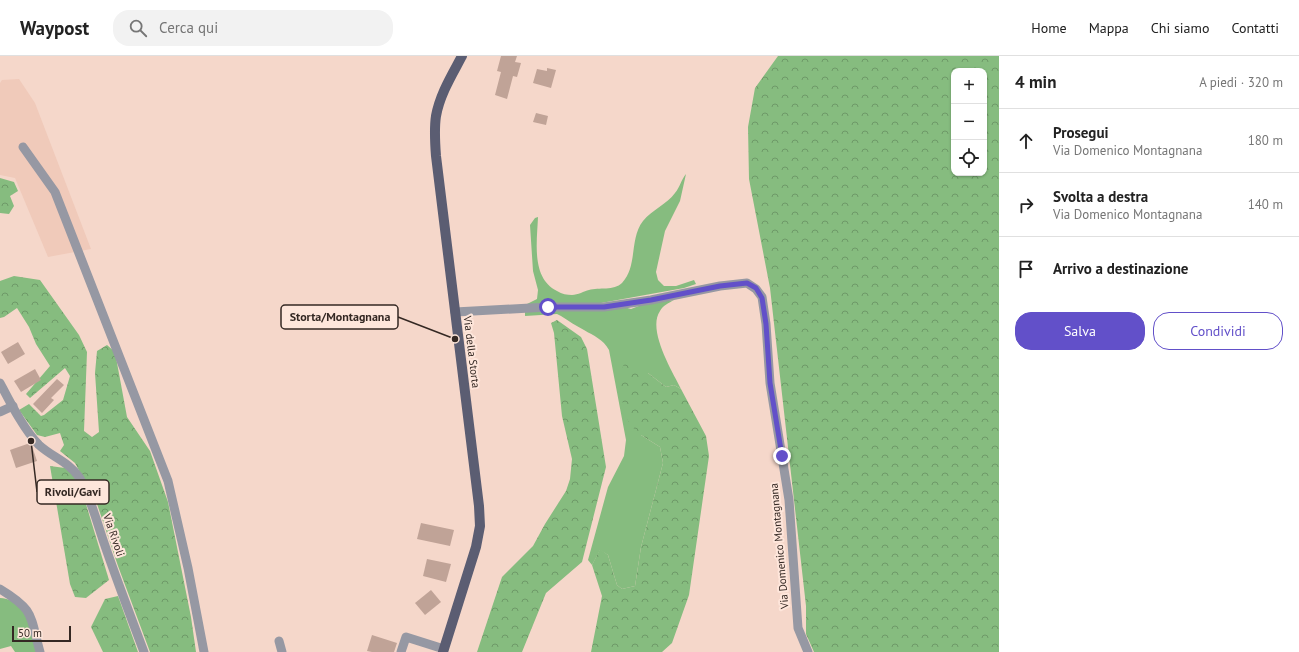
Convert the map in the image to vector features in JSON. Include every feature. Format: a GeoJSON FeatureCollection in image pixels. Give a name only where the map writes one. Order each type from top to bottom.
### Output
{"type":"FeatureCollection","features":[{"type":"Feature","properties":{"kind":"main road","name":"Via della Storta"},"geometry":{"type":"LineString","coordinates":[[443,650],[476,547],[480,526],[479,506],[434,130],[440,101],[462,56]]}},
{"type":"Feature","properties":{"kind":"street"},"geometry":{"type":"LineString","coordinates":[[23,147],[55,192],[168,481],[188,568],[204,652]]}},
{"type":"Feature","properties":{"kind":"street","name":"Via Domenico Montagnana"},"geometry":{"type":"LineString","coordinates":[[455,312],[548,307],[604,307],[651,300],[720,286],[747,283],[756,288],[762,298],[766,324],[770,383],[790,500],[798,628],[808,652]]}},
{"type":"Feature","properties":{"kind":"street","name":"Via Rivoli"},"geometry":{"type":"LineString","coordinates":[[0,383],[12,406],[32,437],[66,463],[80,479],[144,652]]}},
{"type":"Feature","properties":{"kind":"street"},"geometry":{"type":"LineString","coordinates":[[0,412],[12,406]]}},
{"type":"Feature","properties":{"kind":"street"},"geometry":{"type":"LineString","coordinates":[[0,589],[18,601],[29,612],[40,652]]}},
{"type":"Feature","properties":{"kind":"street"},"geometry":{"type":"LineString","coordinates":[[401,652],[406,637],[443,650]]}},
{"type":"Feature","properties":{"kind":"street"},"geometry":{"type":"LineString","coordinates":[[279,640],[282,652]]}},
{"type":"Feature","properties":{"kind":"shaded area"},"geometry":{"type":"Polygon","coordinates":[[[19,79],[35,103],[91,249],[48,257],[15,178],[0,175],[0,83],[2,80],[19,79]]]}},
{"type":"Feature","properties":{"kind":"green space"},"geometry":{"type":"Polygon","coordinates":[[[778,56],[999,56],[999,652],[814,652],[806,634],[806,606],[770,288],[749,179],[748,127],[755,88],[778,56]]]}},
{"type":"Feature","properties":{"kind":"green space"},"geometry":{"type":"Polygon","coordinates":[[[686,174],[680,201],[665,231],[656,272],[658,280],[664,286],[676,286],[694,280],[696,284],[684,288],[590,305],[527,304],[537,299],[538,290],[533,271],[530,225],[535,218],[538,217],[537,258],[539,268],[549,285],[559,292],[570,295],[593,289],[615,287],[622,283],[630,269],[636,236],[643,221],[672,197],[686,174]]]}},
{"type":"Feature","properties":{"kind":"green space"},"geometry":{"type":"Polygon","coordinates":[[[0,178],[14,182],[18,191],[10,196],[14,206],[9,214],[0,213],[0,178]]]}},
{"type":"Feature","properties":{"kind":"green space"},"geometry":{"type":"Polygon","coordinates":[[[14,276],[40,280],[79,335],[87,352],[84,431],[92,437],[99,432],[95,373],[97,351],[107,345],[115,352],[127,417],[150,451],[168,502],[191,617],[196,652],[150,652],[97,504],[75,463],[60,451],[64,445],[60,433],[45,437],[37,435],[19,410],[29,404],[41,416],[44,415],[63,400],[70,376],[65,368],[30,398],[26,394],[50,366],[36,344],[29,327],[17,308],[0,318],[0,281],[14,276]]]}},
{"type":"Feature","properties":{"kind":"green space"},"geometry":{"type":"Polygon","coordinates":[[[674,300],[666,304],[661,309],[657,319],[657,329],[662,350],[681,389],[674,385],[666,387],[648,373],[641,435],[660,447],[663,463],[641,547],[635,586],[622,589],[617,585],[608,555],[600,550],[592,565],[588,560],[608,487],[624,456],[626,440],[609,350],[598,338],[557,314],[525,316],[525,312],[624,307],[631,309],[644,304],[674,300]]]}},
{"type":"Feature","properties":{"kind":"green space"},"geometry":{"type":"Polygon","coordinates":[[[557,320],[581,337],[587,349],[606,467],[582,562],[546,593],[522,652],[477,652],[502,577],[533,546],[566,491],[570,479],[572,459],[562,416],[554,333],[551,323],[557,320]]]}},
{"type":"Feature","properties":{"kind":"green space"},"geometry":{"type":"Polygon","coordinates":[[[627,361],[635,364],[641,373],[648,373],[666,387],[674,385],[681,389],[706,436],[709,456],[689,595],[672,643],[662,652],[591,652],[602,596],[592,565],[600,549],[608,555],[617,585],[622,589],[635,586],[641,547],[663,463],[660,447],[641,435],[629,424],[619,390],[623,366],[627,361]]]}},
{"type":"Feature","properties":{"kind":"green space"},"geometry":{"type":"Polygon","coordinates":[[[50,466],[65,468],[73,474],[82,491],[109,580],[86,598],[75,597],[70,584],[50,466]]]}},
{"type":"Feature","properties":{"kind":"green space"},"geometry":{"type":"Polygon","coordinates":[[[118,596],[138,652],[103,652],[91,627],[105,599],[118,596]]]}},
{"type":"Feature","properties":{"kind":"green space"},"geometry":{"type":"Polygon","coordinates":[[[0,598],[14,602],[25,610],[38,652],[15,652],[11,646],[0,649],[0,598]]]}},
{"type":"Feature","properties":{"kind":"building"},"geometry":{"type":"Polygon","coordinates":[[[501,56],[517,56],[515,62],[521,63],[517,77],[513,76],[507,99],[495,95],[501,72],[497,71],[501,56]]]}},
{"type":"Feature","properties":{"kind":"building"},"geometry":{"type":"Polygon","coordinates":[[[547,68],[556,70],[551,88],[533,83],[537,69],[547,71],[547,68]]]}},
{"type":"Feature","properties":{"kind":"building"},"geometry":{"type":"Polygon","coordinates":[[[536,113],[548,116],[546,125],[533,122],[536,113]]]}},
{"type":"Feature","properties":{"kind":"building"},"geometry":{"type":"Polygon","coordinates":[[[18,342],[25,354],[8,364],[1,352],[18,342]]]}},
{"type":"Feature","properties":{"kind":"building"},"geometry":{"type":"Polygon","coordinates":[[[35,369],[41,380],[21,392],[14,381],[35,369]]]}},
{"type":"Feature","properties":{"kind":"building"},"geometry":{"type":"Polygon","coordinates":[[[57,379],[64,385],[51,398],[54,400],[42,413],[33,404],[57,379]]]}},
{"type":"Feature","properties":{"kind":"building"},"geometry":{"type":"Polygon","coordinates":[[[30,443],[37,461],[16,468],[10,450],[30,443]]]}},
{"type":"Feature","properties":{"kind":"building"},"geometry":{"type":"Polygon","coordinates":[[[421,523],[454,530],[450,546],[417,539],[421,523]]]}},
{"type":"Feature","properties":{"kind":"building"},"geometry":{"type":"Polygon","coordinates":[[[427,559],[451,564],[446,582],[423,576],[427,559]]]}},
{"type":"Feature","properties":{"kind":"building"},"geometry":{"type":"Polygon","coordinates":[[[431,590],[441,602],[425,615],[415,603],[431,590]]]}},
{"type":"Feature","properties":{"kind":"building"},"geometry":{"type":"Polygon","coordinates":[[[372,635],[397,643],[394,652],[367,651],[372,635]]]}},
{"type":"Feature","properties":{"kind":"place","name":"Storta/Montagnana"},"geometry":{"type":"Point","coordinates":[455,339]}},
{"type":"Feature","properties":{"kind":"place","name":"Rivoli/Gavi"},"geometry":{"type":"Point","coordinates":[31,441]}},
{"type":"Feature","properties":{"kind":"route"},"geometry":{"type":"LineString","coordinates":[[548,307],[604,307],[651,300],[720,286],[747,283],[756,288],[762,298],[766,324],[770,383],[782,456]]}}]}
